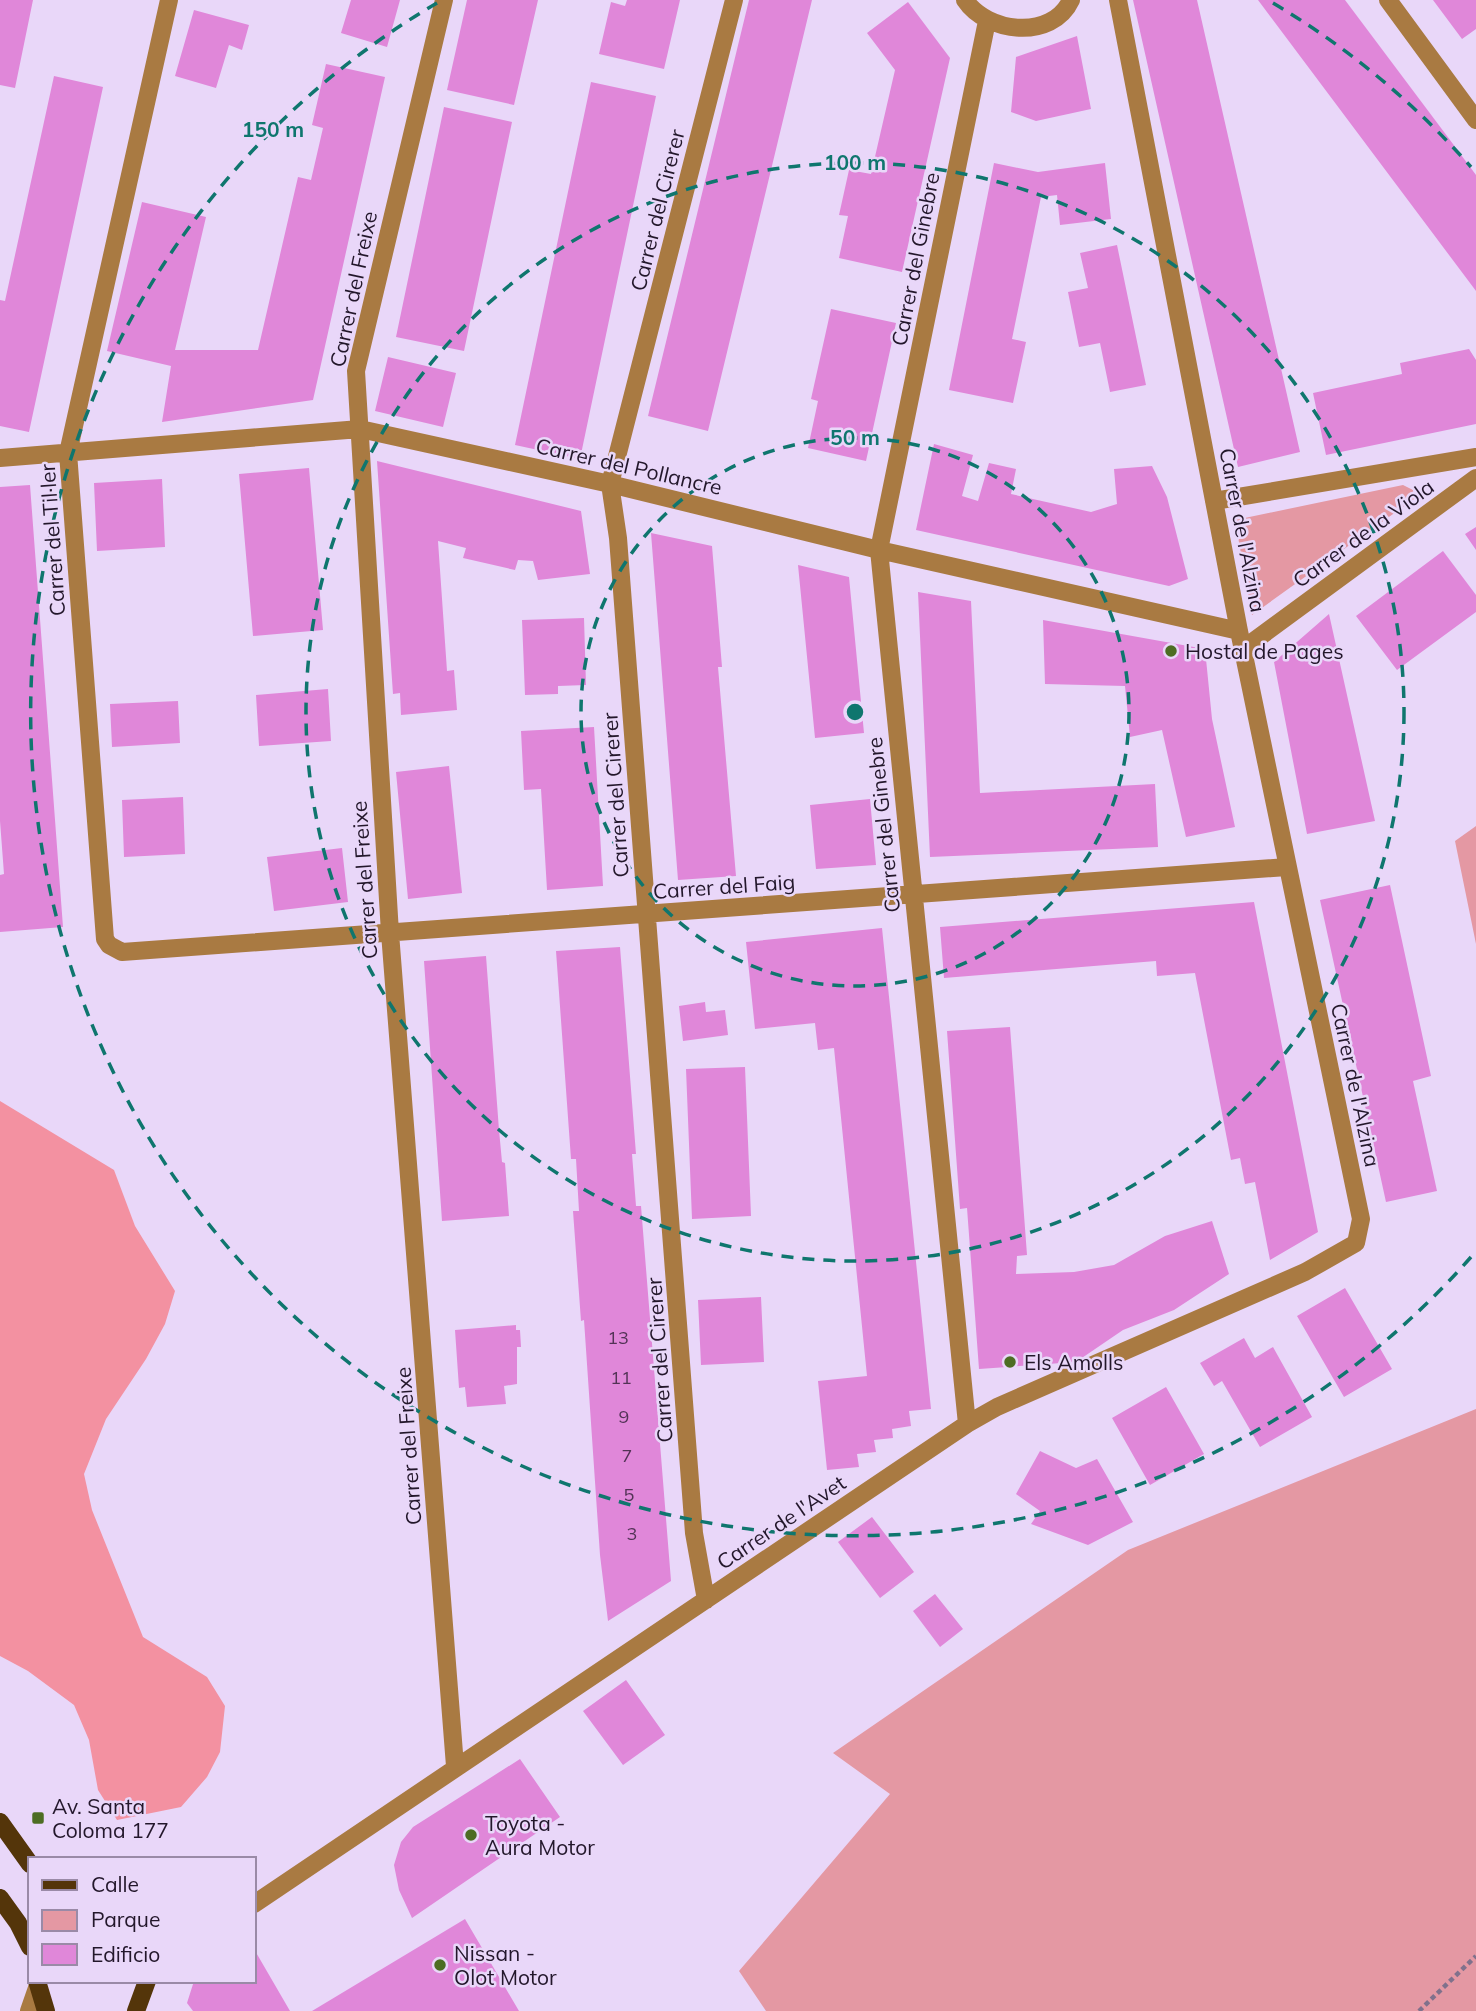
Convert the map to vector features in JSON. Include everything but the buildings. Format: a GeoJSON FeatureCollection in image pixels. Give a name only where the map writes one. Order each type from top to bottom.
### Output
{"type":"FeatureCollection","features":[{"type":"Feature","properties":{"kind":"main road"},"geometry":{"type":"LineString","coordinates":[[0,1822],[28,1861]]}},
{"type":"Feature","properties":{"kind":"main road"},"geometry":{"type":"LineString","coordinates":[[0,1898],[28,1944]]}},
{"type":"Feature","properties":{"kind":"main road"},"geometry":{"type":"LineString","coordinates":[[37,1984],[46,2011]]}},
{"type":"Feature","properties":{"kind":"street","name":"Carrer del Til·ler"},"geometry":{"type":"LineString","coordinates":[[122,952],[109,945],[105,939],[68,453],[169,0]]}},
{"type":"Feature","properties":{"kind":"street","name":"Carrer del Freixe"},"geometry":{"type":"LineString","coordinates":[[444,0],[356,371],[390,933],[455,1766]]}},
{"type":"Feature","properties":{"kind":"street","name":"Carrer del Cirerer"},"geometry":{"type":"LineString","coordinates":[[706,1600],[694,1533],[618,538],[610,484],[734,0]]}},
{"type":"Feature","properties":{"kind":"street"},"geometry":{"type":"LineString","coordinates":[[965,0],[987,21],[1016,29],[1046,23],[1072,0]]}},
{"type":"Feature","properties":{"kind":"street","name":"Carrer de l'Alzina"},"geometry":{"type":"LineString","coordinates":[[1118,0],[1239,631],[1361,1219],[1361,1233]]}},
{"type":"Feature","properties":{"kind":"street"},"geometry":{"type":"LineString","coordinates":[[1388,0],[1476,120]]}},
{"type":"Feature","properties":{"kind":"street","name":"Carrer del Ginebre"},"geometry":{"type":"LineString","coordinates":[[967,1424],[879,550],[987,21]]}},
{"type":"Feature","properties":{"kind":"street","name":"Carrer del Pollancre"},"geometry":{"type":"LineString","coordinates":[[0,458],[360,429],[610,484],[879,550],[1239,631]]}},
{"type":"Feature","properties":{"kind":"street","name":"Carrer de la Viola"},"geometry":{"type":"LineString","coordinates":[[1214,502],[1476,457]]}},
{"type":"Feature","properties":{"kind":"street","name":"Carrer de la Viola"},"geometry":{"type":"LineString","coordinates":[[1243,649],[1476,478]]}},
{"type":"Feature","properties":{"kind":"street","name":"Carrer del Faig"},"geometry":{"type":"LineString","coordinates":[[122,952],[1287,867]]}},
{"type":"Feature","properties":{"kind":"street","name":"Carrer de l'Avet"},"geometry":{"type":"LineString","coordinates":[[256,1903],[455,1766],[967,1424],[997,1407],[1346,1252],[1356,1244],[1361,1233]]}},
{"type":"Feature","properties":{"kind":"street"},"geometry":{"type":"LineString","coordinates":[[29,2011],[37,1984]]}},
{"type":"Feature","properties":{"kind":"path"},"geometry":{"type":"LineString","coordinates":[[1419,2011],[1476,1956]]}},
{"type":"Feature","properties":{"kind":"green space"},"geometry":{"type":"Polygon","coordinates":[[[1403,485],[1413,490],[1414,499],[1252,615],[1235,520],[1403,485]]]}},
{"type":"Feature","properties":{"kind":"green space"},"geometry":{"type":"Polygon","coordinates":[[[1476,826],[1476,944],[1455,841],[1476,826]]]}},
{"type":"Feature","properties":{"kind":"green space"},"geometry":{"type":"Polygon","coordinates":[[[1476,1409],[1476,2011],[766,2011],[739,1971],[890,1794],[833,1753],[1128,1550],[1476,1409]]]}},
{"type":"Feature","properties":{"kind":"shaded area"},"geometry":{"type":"Polygon","coordinates":[[[0,1101],[114,1170],[135,1226],[175,1291],[165,1324],[146,1359],[106,1419],[84,1474],[92,1510],[143,1637],[207,1677],[225,1706],[220,1752],[207,1777],[181,1807],[117,1820],[98,1790],[89,1740],[74,1705],[28,1671],[0,1656],[0,1101]]]}},
{"type":"Feature","properties":{"kind":"place","name":"Hostal de Pages"},"geometry":{"type":"Point","coordinates":[1171,651]}},
{"type":"Feature","properties":{"kind":"place","name":"Els Amolls"},"geometry":{"type":"Point","coordinates":[1010,1362]}},
{"type":"Feature","properties":{"kind":"place","name":"Av. Santa Coloma 177"},"geometry":{"type":"Point","coordinates":[38,1818]}},
{"type":"Feature","properties":{"kind":"place","name":"Toyota - Aura Motor"},"geometry":{"type":"Point","coordinates":[471,1835]}},
{"type":"Feature","properties":{"kind":"place","name":"Nissan - Olot Motor"},"geometry":{"type":"Point","coordinates":[440,1965]}}]}
